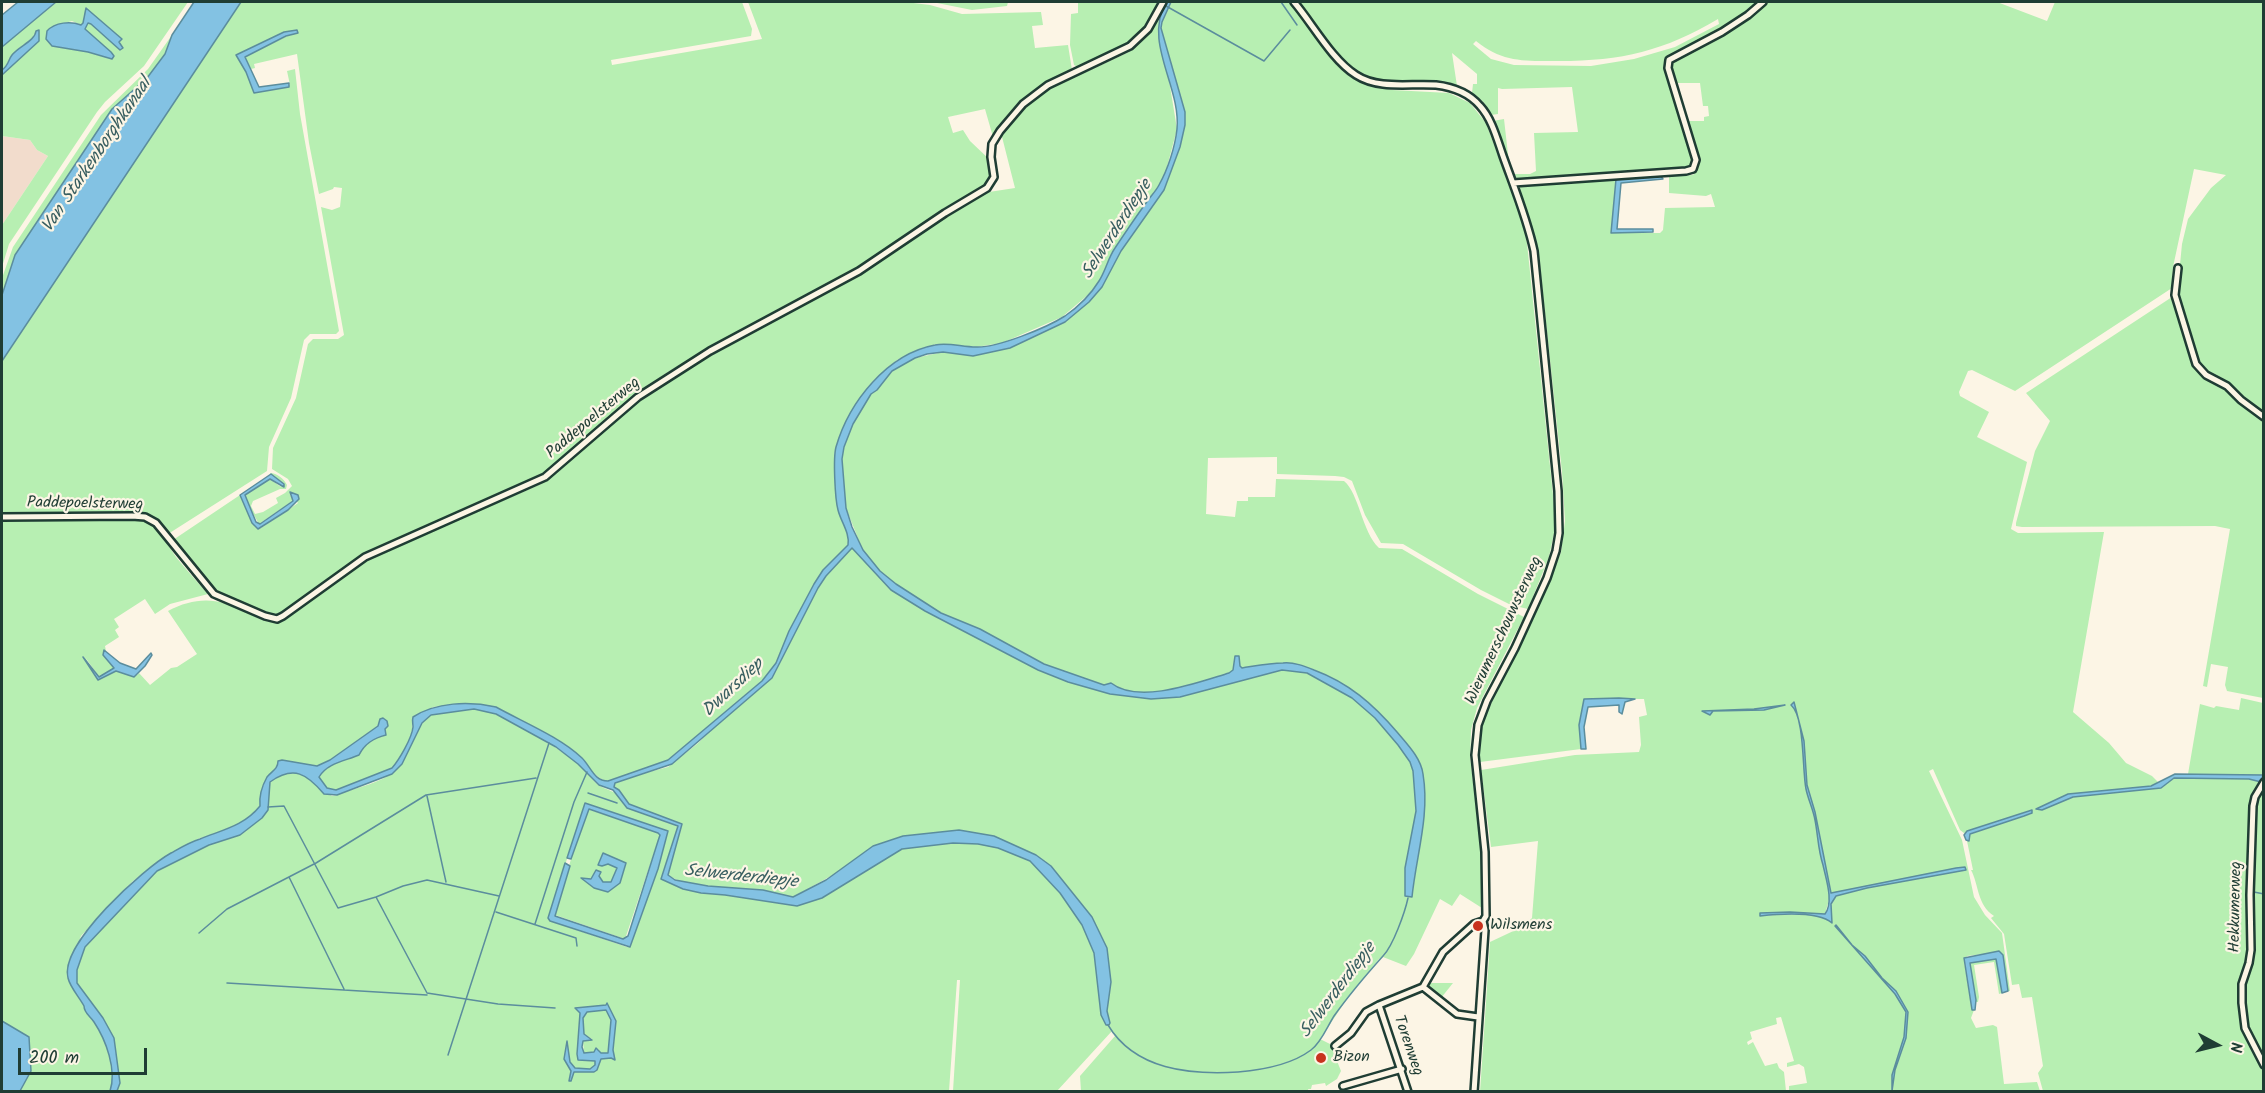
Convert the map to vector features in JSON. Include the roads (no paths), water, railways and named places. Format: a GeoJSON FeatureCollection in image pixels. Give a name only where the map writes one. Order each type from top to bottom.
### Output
{"type":"FeatureCollection","features":[{"type":"Feature","properties":{"kind":"street","name":"Paddepoelsterweg"},"geometry":{"type":"LineString","coordinates":[[2,517],[132,516],[148,518],[160,527],[188,565],[214,594],[277,619],[365,557],[545,477],[622,409],[673,374],[791,306],[859,271],[945,213],[987,188],[994,177],[992,144],[1023,104],[1054,82],[1130,46],[1148,29],[1163,2]]}},
{"type":"Feature","properties":{"kind":"street","name":"Wierumerschouwsterweg"},"geometry":{"type":"LineString","coordinates":[[1294,2],[1335,55],[1359,77],[1382,84],[1449,87],[1475,100],[1491,124],[1529,228],[1534,251],[1560,524],[1551,569],[1515,648],[1487,701],[1478,725],[1475,761],[1485,852],[1486,917],[1483,921],[1485,930],[1474,1092]]}},
{"type":"Feature","properties":{"kind":"street"},"geometry":{"type":"LineString","coordinates":[[1513,183],[1693,169],[1696,160],[1668,68],[1669,60],[1722,32],[1763,2]]}},
{"type":"Feature","properties":{"kind":"street"},"geometry":{"type":"LineString","coordinates":[[2178,268],[2175,295],[2196,364],[2206,375],[2227,386],[2264,417]]}},
{"type":"Feature","properties":{"kind":"street","name":"Hekkumerweg"},"geometry":{"type":"LineString","coordinates":[[2264,782],[2255,797],[2253,806],[2251,950],[2242,984],[2241,1003],[2245,1028],[2264,1065]]}},
{"type":"Feature","properties":{"kind":"street"},"geometry":{"type":"LineString","coordinates":[[1478,1017],[1457,1014],[1423,987],[1443,952],[1474,924],[1483,921]]}},
{"type":"Feature","properties":{"kind":"street","name":"Torenweg"},"geometry":{"type":"LineString","coordinates":[[1408,1092],[1379,1005],[1423,987]]}},
{"type":"Feature","properties":{"kind":"street"},"geometry":{"type":"LineString","coordinates":[[1335,1046],[1351,1033],[1366,1012],[1379,1005]]}},
{"type":"Feature","properties":{"kind":"street"},"geometry":{"type":"LineString","coordinates":[[1343,1086],[1402,1069]]}},
{"type":"Feature","properties":{"kind":"water"},"geometry":{"type":"Polygon","coordinates":[[[18,2],[56,2],[2,47],[2,15],[18,2]]]}},
{"type":"Feature","properties":{"kind":"water","name":"Van Starkenborghkanaal"},"geometry":{"type":"Polygon","coordinates":[[[194,2],[241,2],[2,361],[2,295],[15,255],[112,109],[147,78],[165,54],[172,35],[194,2]]]}},
{"type":"Feature","properties":{"kind":"water"},"geometry":{"type":"Polygon","coordinates":[[[1166,2],[1171,2],[1161,28],[1185,112],[1185,125],[1180,147],[1164,190],[1121,251],[1102,287],[1089,302],[1065,322],[1010,348],[973,356],[943,352],[927,354],[892,371],[871,394],[853,424],[844,447],[842,459],[846,508],[863,550],[880,571],[896,584],[941,613],[980,629],[1044,664],[1104,685],[1111,683],[1137,692],[1153,692],[1186,686],[1229,673],[1233,670],[1235,656],[1239,656],[1242,668],[1295,664],[1327,675],[1349,688],[1388,722],[1413,752],[1422,768],[1425,790],[1424,821],[1412,897],[1405,896],[1405,868],[1416,811],[1413,771],[1410,762],[1398,745],[1375,718],[1352,698],[1307,673],[1282,670],[1180,697],[1151,699],[1110,694],[1068,682],[1038,670],[925,611],[891,590],[852,548],[818,588],[772,678],[672,764],[615,783],[614,787],[629,804],[682,824],[668,875],[675,880],[708,886],[763,890],[793,897],[826,880],[873,846],[903,836],[959,830],[994,836],[1036,855],[1051,866],[1092,917],[1107,948],[1111,982],[1107,1011],[1109,1025],[1106,1025],[1101,1015],[1094,953],[1082,925],[1060,893],[1030,861],[998,848],[978,844],[953,843],[902,849],[822,898],[797,906],[683,889],[661,879],[678,826],[627,808],[613,790],[599,785],[578,764],[556,747],[496,714],[474,709],[431,715],[422,723],[402,764],[392,774],[337,795],[324,794],[312,781],[300,774],[286,774],[279,777],[270,782],[268,810],[262,818],[240,835],[209,845],[157,871],[85,947],[77,970],[77,983],[103,1018],[114,1038],[120,1083],[117,1091],[110,1091],[112,1074],[106,1046],[68,978],[69,963],[76,946],[106,908],[158,861],[189,843],[240,823],[254,813],[260,806],[260,795],[265,780],[276,768],[278,761],[317,766],[330,760],[378,726],[380,719],[383,718],[387,721],[388,726],[385,729],[386,735],[370,742],[359,755],[331,765],[322,772],[319,777],[327,788],[336,790],[392,768],[410,737],[413,717],[432,708],[453,704],[475,704],[496,707],[552,737],[582,758],[599,779],[608,781],[668,760],[762,681],[776,663],[789,631],[814,584],[823,570],[848,545],[848,536],[837,505],[835,452],[850,413],[872,382],[901,358],[917,350],[940,344],[976,347],[996,344],[1034,331],[1065,316],[1075,309],[1096,286],[1115,248],[1158,187],[1171,158],[1177,129],[1174,97],[1160,49],[1160,17],[1166,2]]]}},
{"type":"Feature","properties":{"kind":"water"},"geometry":{"type":"Polygon","coordinates":[[[86,8],[122,39],[119,42],[123,48],[120,50],[91,24],[88,23],[85,29],[111,52],[114,56],[112,59],[52,46],[46,39],[47,31],[59,24],[81,25],[86,8]]]}},
{"type":"Feature","properties":{"kind":"water"},"geometry":{"type":"Polygon","coordinates":[[[39,30],[39,41],[2,75],[2,70],[12,55],[30,41],[39,30]]]}},
{"type":"Feature","properties":{"kind":"water"},"geometry":{"type":"Polygon","coordinates":[[[297,30],[298,33],[286,36],[245,57],[259,87],[289,83],[289,87],[254,93],[236,55],[284,32],[297,30]]]}},
{"type":"Feature","properties":{"kind":"water"},"geometry":{"type":"Polygon","coordinates":[[[1660,175],[1663,179],[1621,183],[1617,229],[1653,229],[1653,232],[1611,233],[1616,179],[1660,175]]]}},
{"type":"Feature","properties":{"kind":"water"},"geometry":{"type":"Polygon","coordinates":[[[271,474],[284,484],[284,487],[270,479],[245,495],[256,522],[260,524],[293,501],[290,492],[298,495],[299,499],[288,510],[258,529],[252,523],[240,495],[271,474]]]}},
{"type":"Feature","properties":{"kind":"water"},"geometry":{"type":"Polygon","coordinates":[[[104,650],[120,663],[136,669],[151,653],[152,655],[134,677],[116,671],[98,680],[83,657],[99,677],[114,668],[103,655],[104,650]]]}},
{"type":"Feature","properties":{"kind":"water"},"geometry":{"type":"Polygon","coordinates":[[[1584,699],[1635,699],[1625,702],[1622,714],[1619,712],[1619,705],[1588,707],[1584,727],[1586,749],[1581,749],[1579,725],[1584,699]]]}},
{"type":"Feature","properties":{"kind":"water"},"geometry":{"type":"Polygon","coordinates":[[[1785,705],[1764,710],[1713,711],[1710,715],[1702,711],[1754,709],[1785,705]]]}},
{"type":"Feature","properties":{"kind":"water"},"geometry":{"type":"Polygon","coordinates":[[[1800,724],[1804,741],[1807,785],[1815,812],[1831,893],[1956,868],[1965,867],[1966,870],[1836,896],[1831,904],[1832,923],[1826,919],[1808,915],[1760,916],[1760,913],[1790,912],[1825,914],[1828,909],[1829,890],[1815,820],[1806,789],[1800,724]]]}},
{"type":"Feature","properties":{"kind":"water"},"geometry":{"type":"Polygon","coordinates":[[[2175,774],[2263,775],[2261,782],[2249,779],[2174,778],[2161,788],[2073,797],[2042,810],[2036,809],[2068,794],[2151,786],[2175,774]]]}},
{"type":"Feature","properties":{"kind":"water"},"geometry":{"type":"Polygon","coordinates":[[[585,803],[668,831],[658,869],[630,947],[550,921],[548,918],[565,863],[570,866],[555,916],[623,939],[628,936],[660,835],[589,809],[571,859],[567,858],[585,803]]]}},
{"type":"Feature","properties":{"kind":"water"},"geometry":{"type":"Polygon","coordinates":[[[2032,810],[2032,813],[1970,834],[1969,841],[1966,840],[1964,835],[1967,831],[2032,810]]]}},
{"type":"Feature","properties":{"kind":"water"},"geometry":{"type":"Polygon","coordinates":[[[603,853],[626,863],[620,883],[608,892],[594,888],[581,878],[591,879],[596,870],[601,872],[599,876],[603,882],[611,882],[617,868],[608,864],[598,865],[603,853]]]}},
{"type":"Feature","properties":{"kind":"water"},"geometry":{"type":"Polygon","coordinates":[[[1835,926],[1896,991],[1908,1012],[1906,1038],[1895,1070],[1892,1091],[1892,1075],[1904,1037],[1906,1012],[1895,994],[1835,926]]]}},
{"type":"Feature","properties":{"kind":"water"},"geometry":{"type":"Polygon","coordinates":[[[1999,951],[2003,955],[2008,991],[2002,993],[1996,959],[1970,963],[1976,1000],[1975,1010],[1972,1010],[1964,958],[1999,951]]]}},
{"type":"Feature","properties":{"kind":"water"},"geometry":{"type":"Polygon","coordinates":[[[607,1003],[616,1021],[613,1050],[615,1060],[601,1059],[597,1070],[574,1072],[569,1081],[571,1071],[564,1059],[567,1041],[570,1062],[575,1068],[590,1069],[595,1065],[595,1061],[578,1060],[580,1013],[575,1008],[606,1005],[607,1003]],[[606,1010],[587,1012],[583,1018],[584,1034],[592,1040],[583,1041],[584,1053],[594,1052],[596,1048],[601,1053],[608,1053],[611,1020],[606,1010]]]}},
{"type":"Feature","properties":{"kind":"water"},"geometry":{"type":"Polygon","coordinates":[[[2,1021],[29,1037],[31,1071],[20,1091],[2,1091],[2,1021]]]}},
{"type":"Feature","properties":{"kind":"waterway"},"geometry":{"type":"LineString","coordinates":[[1281,2],[1297,25]]}},
{"type":"Feature","properties":{"kind":"waterway"},"geometry":{"type":"LineString","coordinates":[[1166,6],[1264,61],[1290,30]]}},
{"type":"Feature","properties":{"kind":"waterway"},"geometry":{"type":"LineString","coordinates":[[448,1055],[549,743]]}},
{"type":"Feature","properties":{"kind":"waterway"},"geometry":{"type":"LineString","coordinates":[[535,924],[574,802],[587,772]]}},
{"type":"Feature","properties":{"kind":"waterway"},"geometry":{"type":"LineString","coordinates":[[199,933],[227,909],[316,863],[426,795],[536,778]]}},
{"type":"Feature","properties":{"kind":"waterway"},"geometry":{"type":"LineString","coordinates":[[588,793],[617,803]]}},
{"type":"Feature","properties":{"kind":"waterway"},"geometry":{"type":"LineString","coordinates":[[427,796],[446,882]]}},
{"type":"Feature","properties":{"kind":"waterway"},"geometry":{"type":"LineString","coordinates":[[268,807],[284,806],[338,908],[376,897]]}},
{"type":"Feature","properties":{"kind":"waterway"},"geometry":{"type":"LineString","coordinates":[[289,877],[344,989]]}},
{"type":"Feature","properties":{"kind":"waterway"},"geometry":{"type":"LineString","coordinates":[[499,896],[427,880],[403,886],[376,897],[427,993],[498,1004],[555,1008]]}},
{"type":"Feature","properties":{"kind":"waterway"},"geometry":{"type":"LineString","coordinates":[[2253,895],[2254,892],[2264,894]]}},
{"type":"Feature","properties":{"kind":"waterway","name":"Selwerderdiepje"},"geometry":{"type":"LineString","coordinates":[[1108,1025],[1119,1040],[1133,1052],[1165,1067],[1201,1072],[1238,1072],[1266,1068],[1295,1059],[1318,1043],[1334,1016],[1387,951],[1398,929],[1408,898]]}},
{"type":"Feature","properties":{"kind":"waterway"},"geometry":{"type":"LineString","coordinates":[[2245,987],[2254,955],[2253,902]]}},
{"type":"Feature","properties":{"kind":"waterway"},"geometry":{"type":"LineString","coordinates":[[496,912],[576,938],[577,946]]}},
{"type":"Feature","properties":{"kind":"waterway"},"geometry":{"type":"LineString","coordinates":[[227,983],[427,995]]}},
{"type":"Feature","properties":{"kind":"waterway"},"geometry":{"type":"LineString","coordinates":[[2247,1024],[2254,1039]]}},
{"type":"Feature","properties":{"kind":"place","name":"Wilsmens"},"geometry":{"type":"Point","coordinates":[1478,926]}},
{"type":"Feature","properties":{"kind":"place","name":"Bizon"},"geometry":{"type":"Point","coordinates":[1321,1058]}},
{"type":"Feature","properties":{"kind":"water label","name":"Dwarsdiep"},"geometry":{"type":"Point","coordinates":[734,689]}}]}
